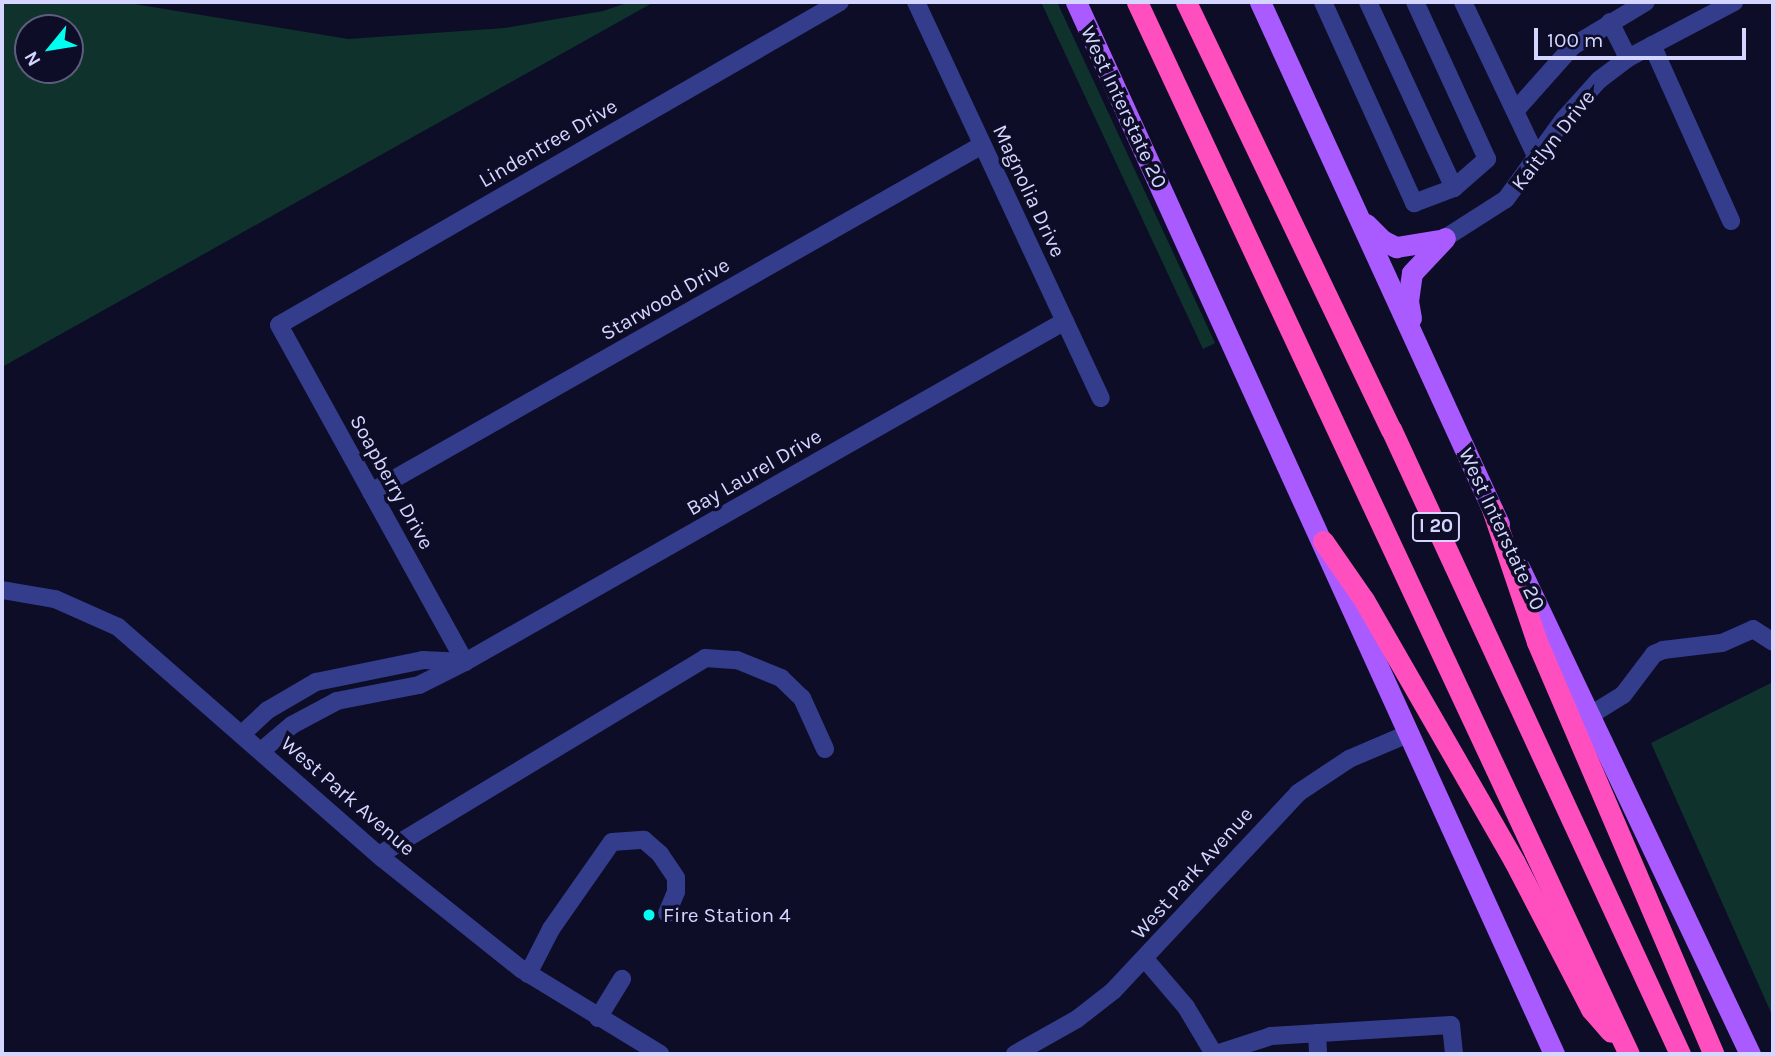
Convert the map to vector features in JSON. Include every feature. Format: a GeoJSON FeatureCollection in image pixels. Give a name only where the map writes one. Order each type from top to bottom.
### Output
{"type":"FeatureCollection","features":[{"type":"Feature","properties":{"kind":"highway","name":"I 20"},"geometry":{"type":"LineString","coordinates":[[1137,2],[1628,1052]]}},
{"type":"Feature","properties":{"kind":"highway","name":"I 20"},"geometry":{"type":"LineString","coordinates":[[1186,2],[1391,429],[1680,1054]]}},
{"type":"Feature","properties":{"kind":"highway"},"geometry":{"type":"LineString","coordinates":[[1492,509],[1537,642],[1714,1054]]}},
{"type":"Feature","properties":{"kind":"highway"},"geometry":{"type":"LineString","coordinates":[[1323,541],[1364,600],[1514,861],[1591,1009],[1628,1052]]}},
{"type":"Feature","properties":{"kind":"main road","name":"West Interstate 20"},"geometry":{"type":"LineString","coordinates":[[1076,2],[1554,1054]]}},
{"type":"Feature","properties":{"kind":"main road","name":"West Interstate 20"},"geometry":{"type":"LineString","coordinates":[[1260,2],[1492,509],[1751,1054]]}},
{"type":"Feature","properties":{"kind":"main road","name":"Kaitlyn Drive"},"geometry":{"type":"LineString","coordinates":[[1352,204],[1382,240],[1396,247],[1445,238]]}},
{"type":"Feature","properties":{"kind":"main road","name":"Kaitlyn Drive"},"geometry":{"type":"LineString","coordinates":[[1418,347],[1408,301],[1412,274],[1445,238]]}},
{"type":"Feature","properties":{"kind":"street","name":"Lindentree Drive"},"geometry":{"type":"LineString","coordinates":[[279,325],[840,2]]}},
{"type":"Feature","properties":{"kind":"street","name":"Magnolia Drive"},"geometry":{"type":"LineString","coordinates":[[916,2],[1101,398]]}},
{"type":"Feature","properties":{"kind":"street"},"geometry":{"type":"LineString","coordinates":[[1368,2],[1454,188]]}},
{"type":"Feature","properties":{"kind":"street"},"geometry":{"type":"LineString","coordinates":[[1329,4],[1414,202],[1454,188],[1487,159],[1415,2]]}},
{"type":"Feature","properties":{"kind":"street"},"geometry":{"type":"LineString","coordinates":[[1463,2],[1537,158]]}},
{"type":"Feature","properties":{"kind":"street"},"geometry":{"type":"LineString","coordinates":[[1515,111],[1573,46],[1646,2]]}},
{"type":"Feature","properties":{"kind":"street","name":"Kaitlyn Drive"},"geometry":{"type":"LineString","coordinates":[[1445,238],[1506,199],[1582,100],[1628,58],[1734,2]]}},
{"type":"Feature","properties":{"kind":"street"},"geometry":{"type":"LineString","coordinates":[[1610,22],[1628,58]]}},
{"type":"Feature","properties":{"kind":"street"},"geometry":{"type":"LineString","coordinates":[[1652,45],[1731,221]]}},
{"type":"Feature","properties":{"kind":"street","name":"Starwood Drive"},"geometry":{"type":"LineString","coordinates":[[371,492],[982,145]]}},
{"type":"Feature","properties":{"kind":"street","name":"Bay Laurel Drive"},"geometry":{"type":"LineString","coordinates":[[262,750],[314,712],[362,693],[419,685],[465,662],[1065,321]]}},
{"type":"Feature","properties":{"kind":"street","name":"Soapberry Drive"},"geometry":{"type":"LineString","coordinates":[[279,325],[465,662]]}},
{"type":"Feature","properties":{"kind":"street","name":"West Park Avenue"},"geometry":{"type":"LineString","coordinates":[[2,590],[55,599],[118,627],[262,750],[379,855],[528,974],[660,1054]]}},
{"type":"Feature","properties":{"kind":"street"},"geometry":{"type":"LineString","coordinates":[[1589,716],[1623,695],[1654,654],[1663,650],[1735,639],[1753,629],[1773,642]]}},
{"type":"Feature","properties":{"kind":"street"},"geometry":{"type":"LineString","coordinates":[[379,855],[705,658],[737,660],[781,678],[802,698],[825,749]]}},
{"type":"Feature","properties":{"kind":"street"},"geometry":{"type":"LineString","coordinates":[[242,734],[294,693],[357,671],[423,660],[465,662]]}},
{"type":"Feature","properties":{"kind":"street"},"geometry":{"type":"LineString","coordinates":[[357,671],[362,693]]}},
{"type":"Feature","properties":{"kind":"street","name":"West Park Avenue"},"geometry":{"type":"LineString","coordinates":[[1015,1054],[1077,1019],[1145,959],[1298,793],[1349,759],[1410,733]]}},
{"type":"Feature","properties":{"kind":"street"},"geometry":{"type":"LineString","coordinates":[[528,974],[551,929],[612,842],[643,840],[660,853],[676,878],[676,892],[667,913]]}},
{"type":"Feature","properties":{"kind":"street"},"geometry":{"type":"LineString","coordinates":[[1145,959],[1186,1007],[1215,1054],[1271,1036],[1451,1025],[1454,1054]]}},
{"type":"Feature","properties":{"kind":"street"},"geometry":{"type":"LineString","coordinates":[[598,1018],[622,979]]}},
{"type":"Feature","properties":{"kind":"street"},"geometry":{"type":"LineString","coordinates":[[1317,1033],[1318,1054]]}},
{"type":"Feature","properties":{"kind":"green space"},"geometry":{"type":"Polygon","coordinates":[[[2,2],[122,2],[348,39],[505,28],[603,11],[630,2],[654,2],[2,367],[2,2]]]}},
{"type":"Feature","properties":{"kind":"green space"},"geometry":{"type":"Polygon","coordinates":[[[1041,2],[1057,2],[1215,343],[1203,349],[1041,2]]]}},
{"type":"Feature","properties":{"kind":"green space"},"geometry":{"type":"Polygon","coordinates":[[[1773,682],[1773,1017],[1651,743],[1773,682]]]}},
{"type":"Feature","properties":{"kind":"place","name":"Fire Station 4"},"geometry":{"type":"Point","coordinates":[649,915]}}]}
